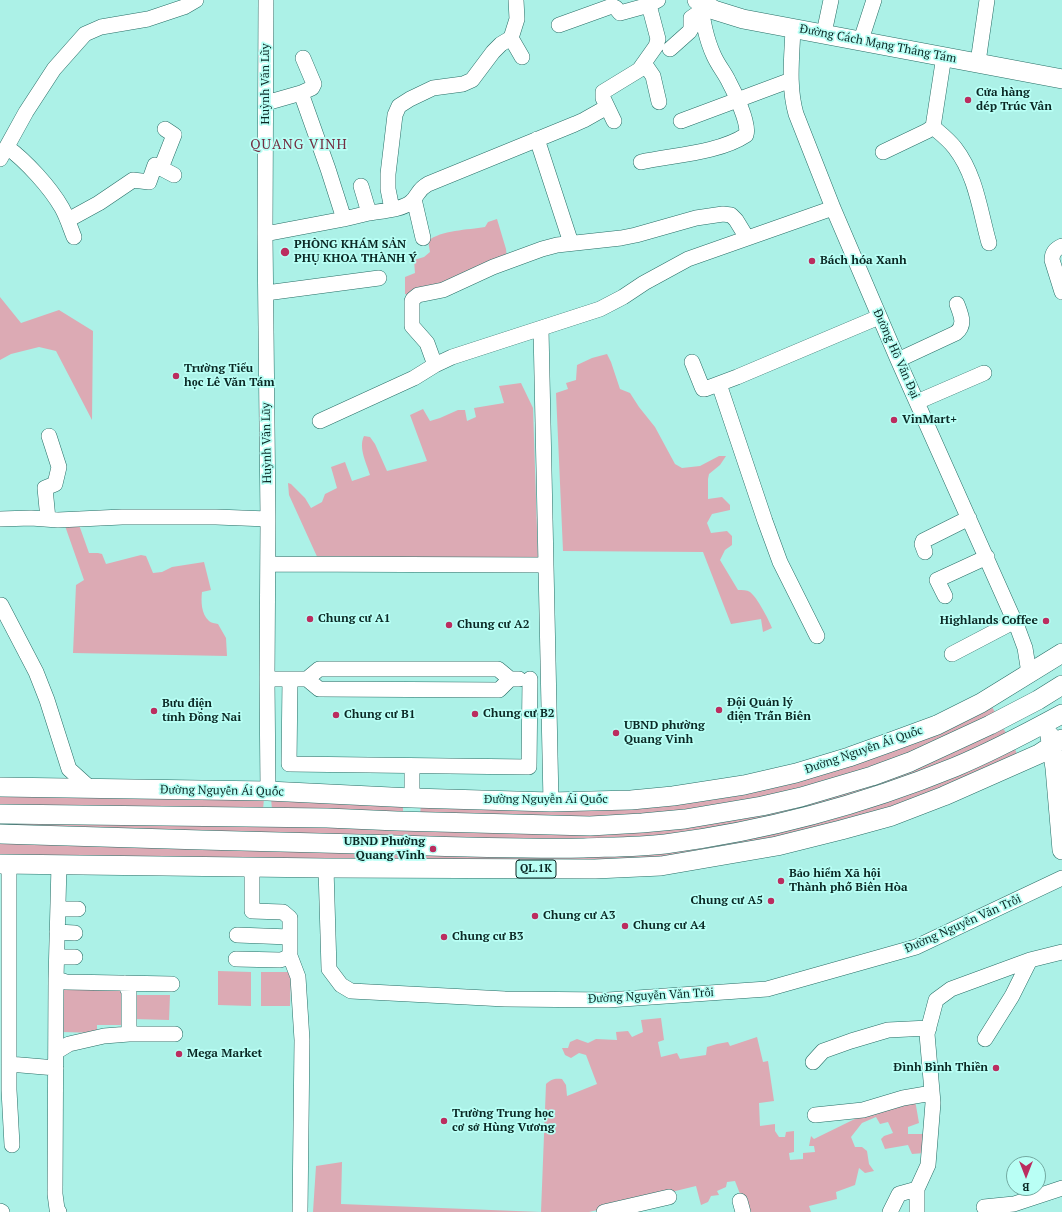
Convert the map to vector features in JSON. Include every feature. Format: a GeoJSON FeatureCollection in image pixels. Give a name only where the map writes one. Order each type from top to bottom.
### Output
{"type":"FeatureCollection","features":[{"type":"Feature","properties":{"kind":"main road","name":"Đường Cách Mạng Tháng Tám"},"geometry":{"type":"LineString","coordinates":[[699,4],[743,19],[824,33],[1062,79]]}},
{"type":"Feature","properties":{"kind":"main road","name":"Đường Nguyễn Ái Quốc"},"geometry":{"type":"LineString","coordinates":[[0,788],[268,791],[412,798],[550,802],[631,800],[673,796],[744,785],[796,773],[849,757],[937,725],[981,703],[1062,653]]}},
{"type":"Feature","properties":{"kind":"main road"},"geometry":{"type":"LineString","coordinates":[[1029,673],[1038,700],[1054,718],[1057,743],[1062,850]]}},
{"type":"Feature","properties":{"kind":"main road","name":"Đường Nguyễn Ái Quốc"},"geometry":{"type":"LineString","coordinates":[[0,814],[326,818],[590,826],[685,819],[762,806],[835,788],[910,762],[952,743],[1038,700],[1062,685]]}},
{"type":"Feature","properties":{"kind":"main road","name":"QL.1K"},"geometry":{"type":"LineString","coordinates":[[0,834],[480,847],[548,848],[663,844],[734,833],[791,821],[869,799],[955,767],[1015,739],[1054,718]]}},
{"type":"Feature","properties":{"kind":"main road","name":"QL.1K"},"geometry":{"type":"LineString","coordinates":[[5,864],[326,868],[595,869],[661,866],[777,846],[892,816],[993,775],[1039,754],[1057,743]]}},
{"type":"Feature","properties":{"kind":"main road"},"geometry":{"type":"LineString","coordinates":[[267,817],[268,791]]}},
{"type":"Feature","properties":{"kind":"main road"},"geometry":{"type":"LineString","coordinates":[[412,798],[412,821]]}},
{"type":"Feature","properties":{"kind":"street"},"geometry":{"type":"LineString","coordinates":[[74,237],[62,208],[49,190],[22,159],[3,153],[26,112],[54,69],[85,34],[101,27],[148,19],[184,7],[196,0]]}},
{"type":"Feature","properties":{"kind":"street","name":"Huỳnh Văn Lũy"},"geometry":{"type":"LineString","coordinates":[[266,0],[265,234],[268,519],[268,791]]}},
{"type":"Feature","properties":{"kind":"street"},"geometry":{"type":"LineString","coordinates":[[392,209],[388,189],[388,174],[395,115],[399,106],[433,88],[467,83],[476,75],[493,52],[511,38],[518,14],[516,0]]}},
{"type":"Feature","properties":{"kind":"street"},"geometry":{"type":"LineString","coordinates":[[824,33],[831,0]]}},
{"type":"Feature","properties":{"kind":"street"},"geometry":{"type":"LineString","coordinates":[[861,40],[874,0]]}},
{"type":"Feature","properties":{"kind":"street"},"geometry":{"type":"LineString","coordinates":[[978,62],[987,0]]}},
{"type":"Feature","properties":{"kind":"street"},"geometry":{"type":"LineString","coordinates":[[558,25],[612,6],[620,13],[654,3],[658,42],[656,46],[639,70],[603,92],[603,98],[614,121]]}},
{"type":"Feature","properties":{"kind":"street"},"geometry":{"type":"LineString","coordinates":[[670,49],[691,29],[691,18],[699,4]]}},
{"type":"Feature","properties":{"kind":"street"},"geometry":{"type":"LineString","coordinates":[[641,162],[715,148],[737,141],[746,136],[746,125],[737,100],[728,80],[714,56],[706,35],[699,4]]}},
{"type":"Feature","properties":{"kind":"street","name":"Đường Hồ Văn Đại"},"geometry":{"type":"LineString","coordinates":[[793,28],[791,80],[792,99],[796,114],[833,208],[879,317],[1015,621],[1025,648],[1029,673]]}},
{"type":"Feature","properties":{"kind":"street"},"geometry":{"type":"LineString","coordinates":[[511,38],[522,57]]}},
{"type":"Feature","properties":{"kind":"street"},"geometry":{"type":"LineString","coordinates":[[883,152],[933,127],[944,56]]}},
{"type":"Feature","properties":{"kind":"street"},"geometry":{"type":"LineString","coordinates":[[266,104],[312,88],[314,84],[303,58]]}},
{"type":"Feature","properties":{"kind":"street"},"geometry":{"type":"LineString","coordinates":[[644,63],[653,76],[659,102]]}},
{"type":"Feature","properties":{"kind":"street"},"geometry":{"type":"LineString","coordinates":[[681,121],[791,80]]}},
{"type":"Feature","properties":{"kind":"street"},"geometry":{"type":"LineString","coordinates":[[301,93],[344,219]]}},
{"type":"Feature","properties":{"kind":"street"},"geometry":{"type":"LineString","coordinates":[[265,234],[344,219],[405,205],[410,203],[419,190],[428,184],[584,120],[607,107]]}},
{"type":"Feature","properties":{"kind":"street"},"geometry":{"type":"LineString","coordinates":[[933,127],[954,146],[966,164],[972,179],[989,243]]}},
{"type":"Feature","properties":{"kind":"street"},"geometry":{"type":"LineString","coordinates":[[160,168],[174,135],[165,129]]}},
{"type":"Feature","properties":{"kind":"street"},"geometry":{"type":"LineString","coordinates":[[537,139],[571,243]]}},
{"type":"Feature","properties":{"kind":"street"},"geometry":{"type":"LineString","coordinates":[[68,220],[99,203],[133,180],[149,182],[154,165],[174,175]]}},
{"type":"Feature","properties":{"kind":"street"},"geometry":{"type":"LineString","coordinates":[[361,186],[369,213]]}},
{"type":"Feature","properties":{"kind":"street"},"geometry":{"type":"LineString","coordinates":[[414,199],[422,238]]}},
{"type":"Feature","properties":{"kind":"street"},"geometry":{"type":"LineString","coordinates":[[320,421],[414,378],[435,365],[452,357],[600,309],[624,297],[644,283],[680,263],[833,208]]}},
{"type":"Feature","properties":{"kind":"street"},"geometry":{"type":"LineString","coordinates":[[435,365],[427,343],[412,326],[413,298],[418,295],[442,290],[493,267],[542,249],[571,243],[636,235],[696,218],[723,214],[731,215],[736,220],[747,238]]}},
{"type":"Feature","properties":{"kind":"street"},"geometry":{"type":"LineString","coordinates":[[1062,246],[1057,248],[1054,252],[1052,260],[1062,292]]}},
{"type":"Feature","properties":{"kind":"street"},"geometry":{"type":"LineString","coordinates":[[266,293],[379,278]]}},
{"type":"Feature","properties":{"kind":"street"},"geometry":{"type":"LineString","coordinates":[[898,360],[956,333],[961,327],[962,319],[957,304]]}},
{"type":"Feature","properties":{"kind":"street"},"geometry":{"type":"LineString","coordinates":[[692,362],[703,389],[705,389],[879,317]]}},
{"type":"Feature","properties":{"kind":"street"},"geometry":{"type":"LineString","coordinates":[[541,329],[550,802]]}},
{"type":"Feature","properties":{"kind":"street"},"geometry":{"type":"LineString","coordinates":[[917,402],[984,373]]}},
{"type":"Feature","properties":{"kind":"street"},"geometry":{"type":"LineString","coordinates":[[718,384],[780,562],[817,636]]}},
{"type":"Feature","properties":{"kind":"street"},"geometry":{"type":"LineString","coordinates":[[48,519],[45,488],[55,484],[59,470],[49,436]]}},
{"type":"Feature","properties":{"kind":"street"},"geometry":{"type":"LineString","coordinates":[[0,519],[216,517],[268,519]]}},
{"type":"Feature","properties":{"kind":"street"},"geometry":{"type":"LineString","coordinates":[[925,552],[922,541],[970,518]]}},
{"type":"Feature","properties":{"kind":"street"},"geometry":{"type":"LineString","coordinates":[[945,596],[937,580],[987,557]]}},
{"type":"Feature","properties":{"kind":"street"},"geometry":{"type":"LineString","coordinates":[[268,564],[546,565]]}},
{"type":"Feature","properties":{"kind":"street"},"geometry":{"type":"LineString","coordinates":[[1,604],[36,672],[47,700],[69,769],[90,788]]}},
{"type":"Feature","properties":{"kind":"street"},"geometry":{"type":"LineString","coordinates":[[952,654],[1015,621]]}},
{"type":"Feature","properties":{"kind":"street"},"geometry":{"type":"LineString","coordinates":[[307,679],[319,669],[498,669],[510,679]]}},
{"type":"Feature","properties":{"kind":"street"},"geometry":{"type":"LineString","coordinates":[[290,679],[289,764],[529,767],[530,678]]}},
{"type":"Feature","properties":{"kind":"street"},"geometry":{"type":"LineString","coordinates":[[267,679],[307,679],[319,689],[499,690],[510,679],[548,678]]}},
{"type":"Feature","properties":{"kind":"street"},"geometry":{"type":"LineString","coordinates":[[412,766],[412,798]]}},
{"type":"Feature","properties":{"kind":"street"},"geometry":{"type":"LineString","coordinates":[[5,864],[9,1090],[12,1145]]}},
{"type":"Feature","properties":{"kind":"street"},"geometry":{"type":"LineString","coordinates":[[59,865],[56,979],[55,1194],[57,1209],[59,1212]]}},
{"type":"Feature","properties":{"kind":"street"},"geometry":{"type":"LineString","coordinates":[[252,867],[252,911],[283,912],[290,918],[290,956],[298,977],[302,1040],[300,1212]]}},
{"type":"Feature","properties":{"kind":"street","name":"Đường Nguyễn Văn Trỗi"},"geometry":{"type":"LineString","coordinates":[[326,868],[329,969],[341,985],[351,991],[505,999],[608,1000],[767,989],[916,947],[1062,878]]}},
{"type":"Feature","properties":{"kind":"street"},"geometry":{"type":"LineString","coordinates":[[58,909],[78,909]]}},
{"type":"Feature","properties":{"kind":"street"},"geometry":{"type":"LineString","coordinates":[[57,932],[75,933]]}},
{"type":"Feature","properties":{"kind":"street"},"geometry":{"type":"LineString","coordinates":[[237,935],[290,937]]}},
{"type":"Feature","properties":{"kind":"street"},"geometry":{"type":"LineString","coordinates":[[917,1212],[918,1189],[928,1165],[933,1103],[927,1034],[936,1000],[951,989],[1030,960],[1062,952]]}},
{"type":"Feature","properties":{"kind":"street"},"geometry":{"type":"LineString","coordinates":[[236,959],[280,960],[286,959],[290,956]]}},
{"type":"Feature","properties":{"kind":"street"},"geometry":{"type":"LineString","coordinates":[[57,957],[75,957]]}},
{"type":"Feature","properties":{"kind":"street"},"geometry":{"type":"LineString","coordinates":[[985,1039],[1012,996],[1030,960]]}},
{"type":"Feature","properties":{"kind":"street"},"geometry":{"type":"LineString","coordinates":[[56,979],[66,982],[172,984]]}},
{"type":"Feature","properties":{"kind":"street"},"geometry":{"type":"LineString","coordinates":[[125,982],[129,992],[129,1034]]}},
{"type":"Feature","properties":{"kind":"street"},"geometry":{"type":"LineString","coordinates":[[813,1062],[823,1051],[888,1030],[929,1028]]}},
{"type":"Feature","properties":{"kind":"street"},"geometry":{"type":"LineString","coordinates":[[56,1052],[69,1044],[104,1036],[129,1034],[175,1034]]}},
{"type":"Feature","properties":{"kind":"street"},"geometry":{"type":"LineString","coordinates":[[9,1064],[56,1068]]}},
{"type":"Feature","properties":{"kind":"street"},"geometry":{"type":"LineString","coordinates":[[816,1115],[863,1110],[903,1098],[932,1093]]}},
{"type":"Feature","properties":{"kind":"street"},"geometry":{"type":"LineString","coordinates":[[984,1207],[1014,1204],[1062,1188]]}},
{"type":"Feature","properties":{"kind":"street"},"geometry":{"type":"LineString","coordinates":[[890,1212],[899,1194],[918,1189]]}},
{"type":"Feature","properties":{"kind":"street"},"geometry":{"type":"LineString","coordinates":[[604,1212],[662,1203]]}},
{"type":"Feature","properties":{"kind":"shaded area"},"geometry":{"type":"Polygon","coordinates":[[[497,219],[506,249],[507,259],[409,295],[405,294],[405,277],[415,273],[414,260],[424,257],[430,252],[428,241],[433,237],[455,231],[485,227],[488,222],[497,219]]]}},
{"type":"Feature","properties":{"kind":"shaded area"},"geometry":{"type":"Polygon","coordinates":[[[0,297],[21,323],[59,310],[93,331],[92,420],[56,351],[39,347],[11,354],[0,360],[0,297]]]}},
{"type":"Feature","properties":{"kind":"shaded area"},"geometry":{"type":"Polygon","coordinates":[[[607,354],[620,389],[630,393],[655,427],[675,464],[682,468],[700,466],[719,456],[726,456],[720,465],[709,474],[708,499],[722,497],[730,505],[730,510],[712,514],[707,523],[711,533],[727,531],[732,536],[732,545],[725,550],[720,560],[738,590],[749,591],[753,595],[766,614],[772,628],[763,632],[761,619],[731,624],[703,552],[563,551],[556,393],[568,389],[566,383],[576,380],[577,365],[592,358],[607,354]]]}},
{"type":"Feature","properties":{"kind":"shaded area"},"geometry":{"type":"Polygon","coordinates":[[[521,383],[533,408],[538,560],[319,561],[289,495],[288,483],[291,484],[305,498],[311,508],[322,502],[325,494],[337,488],[331,467],[345,462],[352,481],[370,475],[362,451],[362,441],[364,436],[370,437],[375,444],[387,471],[427,461],[410,415],[423,409],[430,421],[458,410],[465,410],[467,421],[476,417],[474,408],[504,403],[499,386],[521,383]]]}},
{"type":"Feature","properties":{"kind":"shaded area"},"geometry":{"type":"Polygon","coordinates":[[[78,522],[89,553],[102,554],[106,564],[141,555],[146,556],[153,573],[162,572],[172,567],[204,562],[211,590],[202,592],[203,611],[204,615],[209,621],[218,624],[226,638],[227,656],[73,653],[76,585],[84,580],[64,523],[78,522]]]}},
{"type":"Feature","properties":{"kind":"shaded area"},"geometry":{"type":"Polygon","coordinates":[[[991,705],[996,714],[906,757],[761,800],[679,813],[592,819],[420,815],[421,805],[676,803],[991,705]]]}},
{"type":"Feature","properties":{"kind":"shaded area"},"geometry":{"type":"Polygon","coordinates":[[[1002,726],[1007,735],[952,761],[791,814],[663,838],[590,841],[0,827],[0,820],[687,826],[1002,726]]]}},
{"type":"Feature","properties":{"kind":"shaded area"},"geometry":{"type":"Polygon","coordinates":[[[1014,747],[1018,756],[889,810],[839,824],[661,860],[596,863],[0,857],[0,841],[664,851],[1014,747]]]}},
{"type":"Feature","properties":{"kind":"shaded area"},"geometry":{"type":"Polygon","coordinates":[[[0,794],[264,798],[263,810],[0,807],[0,794]]]}},
{"type":"Feature","properties":{"kind":"shaded area"},"geometry":{"type":"Polygon","coordinates":[[[271,798],[403,805],[403,814],[272,810],[271,798]]]}},
{"type":"Feature","properties":{"kind":"shaded area"},"geometry":{"type":"Polygon","coordinates":[[[218,971],[251,972],[251,1006],[218,1005],[218,971]]]}},
{"type":"Feature","properties":{"kind":"shaded area"},"geometry":{"type":"Polygon","coordinates":[[[261,972],[291,972],[290,1006],[261,1006],[261,972]]]}},
{"type":"Feature","properties":{"kind":"shaded area"},"geometry":{"type":"Polygon","coordinates":[[[63,989],[123,991],[123,1025],[97,1025],[97,1033],[62,1032],[63,989]]]}},
{"type":"Feature","properties":{"kind":"shaded area"},"geometry":{"type":"Polygon","coordinates":[[[134,995],[170,995],[169,1020],[133,1019],[134,995]]]}},
{"type":"Feature","properties":{"kind":"shaded area"},"geometry":{"type":"Polygon","coordinates":[[[661,1018],[664,1040],[658,1042],[661,1057],[677,1053],[680,1059],[706,1055],[707,1047],[728,1042],[730,1046],[757,1037],[763,1062],[768,1061],[774,1101],[759,1103],[760,1126],[775,1124],[775,1131],[779,1137],[785,1137],[786,1132],[794,1131],[794,1152],[789,1153],[790,1160],[803,1159],[803,1153],[815,1152],[814,1146],[809,1146],[811,1136],[814,1139],[865,1114],[915,1100],[919,1123],[908,1127],[908,1134],[926,1134],[924,1153],[912,1154],[908,1145],[885,1149],[881,1139],[884,1136],[893,1133],[888,1122],[880,1124],[876,1117],[862,1123],[851,1137],[855,1147],[862,1147],[867,1151],[869,1164],[874,1171],[865,1173],[859,1168],[855,1185],[836,1192],[837,1199],[809,1206],[811,1212],[747,1212],[735,1181],[727,1182],[726,1187],[717,1191],[719,1195],[711,1196],[708,1202],[701,1205],[696,1186],[589,1212],[541,1212],[546,1084],[553,1079],[562,1079],[566,1085],[567,1096],[597,1084],[586,1055],[579,1053],[571,1058],[565,1055],[562,1048],[568,1048],[570,1042],[577,1039],[588,1043],[596,1039],[617,1040],[616,1032],[628,1031],[632,1037],[643,1032],[641,1020],[661,1018]]]}},
{"type":"Feature","properties":{"kind":"shaded area"},"geometry":{"type":"Polygon","coordinates":[[[342,1162],[341,1204],[541,1212],[313,1212],[316,1166],[342,1162]]]}},
{"type":"Feature","properties":{"kind":"place","name":"Cửa hàng dép Trúc Vân"},"geometry":{"type":"Point","coordinates":[968,100]}},
{"type":"Feature","properties":{"kind":"place","name":"PHÒNG KHÁM SẢN PHỤ KHOA THÀNH Ý"},"geometry":{"type":"Point","coordinates":[285,252]}},
{"type":"Feature","properties":{"kind":"place","name":"Bách hóa Xanh"},"geometry":{"type":"Point","coordinates":[812,261]}},
{"type":"Feature","properties":{"kind":"place","name":"Trường Tiểu học Lê Văn Tám"},"geometry":{"type":"Point","coordinates":[176,376]}},
{"type":"Feature","properties":{"kind":"place","name":"VinMart+"},"geometry":{"type":"Point","coordinates":[894,420]}},
{"type":"Feature","properties":{"kind":"place","name":"Chung cư A1"},"geometry":{"type":"Point","coordinates":[310,619]}},
{"type":"Feature","properties":{"kind":"place","name":"Highlands Coffee"},"geometry":{"type":"Point","coordinates":[1046,621]}},
{"type":"Feature","properties":{"kind":"place","name":"Chung cư A2"},"geometry":{"type":"Point","coordinates":[449,625]}},
{"type":"Feature","properties":{"kind":"place","name":"Đội Quản lý điện Trấn Biên"},"geometry":{"type":"Point","coordinates":[719,710]}},
{"type":"Feature","properties":{"kind":"place","name":"Bưu điện tỉnh Đồng Nai"},"geometry":{"type":"Point","coordinates":[154,711]}},
{"type":"Feature","properties":{"kind":"place","name":"Chung cư B2"},"geometry":{"type":"Point","coordinates":[475,714]}},
{"type":"Feature","properties":{"kind":"place","name":"Chung cư B1"},"geometry":{"type":"Point","coordinates":[336,715]}},
{"type":"Feature","properties":{"kind":"place","name":"UBND phường Quang Vinh"},"geometry":{"type":"Point","coordinates":[616,733]}},
{"type":"Feature","properties":{"kind":"place","name":"UBND Phường Quang Vinh"},"geometry":{"type":"Point","coordinates":[433,849]}},
{"type":"Feature","properties":{"kind":"place","name":"Bảo hiểm Xã hội Thành phố Biên Hòa"},"geometry":{"type":"Point","coordinates":[781,881]}},
{"type":"Feature","properties":{"kind":"place","name":"Chung cư A5"},"geometry":{"type":"Point","coordinates":[771,901]}},
{"type":"Feature","properties":{"kind":"place","name":"Chung cư A3"},"geometry":{"type":"Point","coordinates":[535,916]}},
{"type":"Feature","properties":{"kind":"place","name":"Chung cư A4"},"geometry":{"type":"Point","coordinates":[625,926]}},
{"type":"Feature","properties":{"kind":"place","name":"Chung cư B3"},"geometry":{"type":"Point","coordinates":[444,937]}},
{"type":"Feature","properties":{"kind":"place","name":"Mega Market"},"geometry":{"type":"Point","coordinates":[179,1054]}},
{"type":"Feature","properties":{"kind":"place","name":"Đình Bình Thiền"},"geometry":{"type":"Point","coordinates":[996,1068]}},
{"type":"Feature","properties":{"kind":"place","name":"Trường Trung học cơ sở Hùng Vương"},"geometry":{"type":"Point","coordinates":[444,1121]}},
{"type":"Feature","properties":{"kind":"district","name":"QUANG VINH"},"geometry":{"type":"Point","coordinates":[299,145]}}]}
